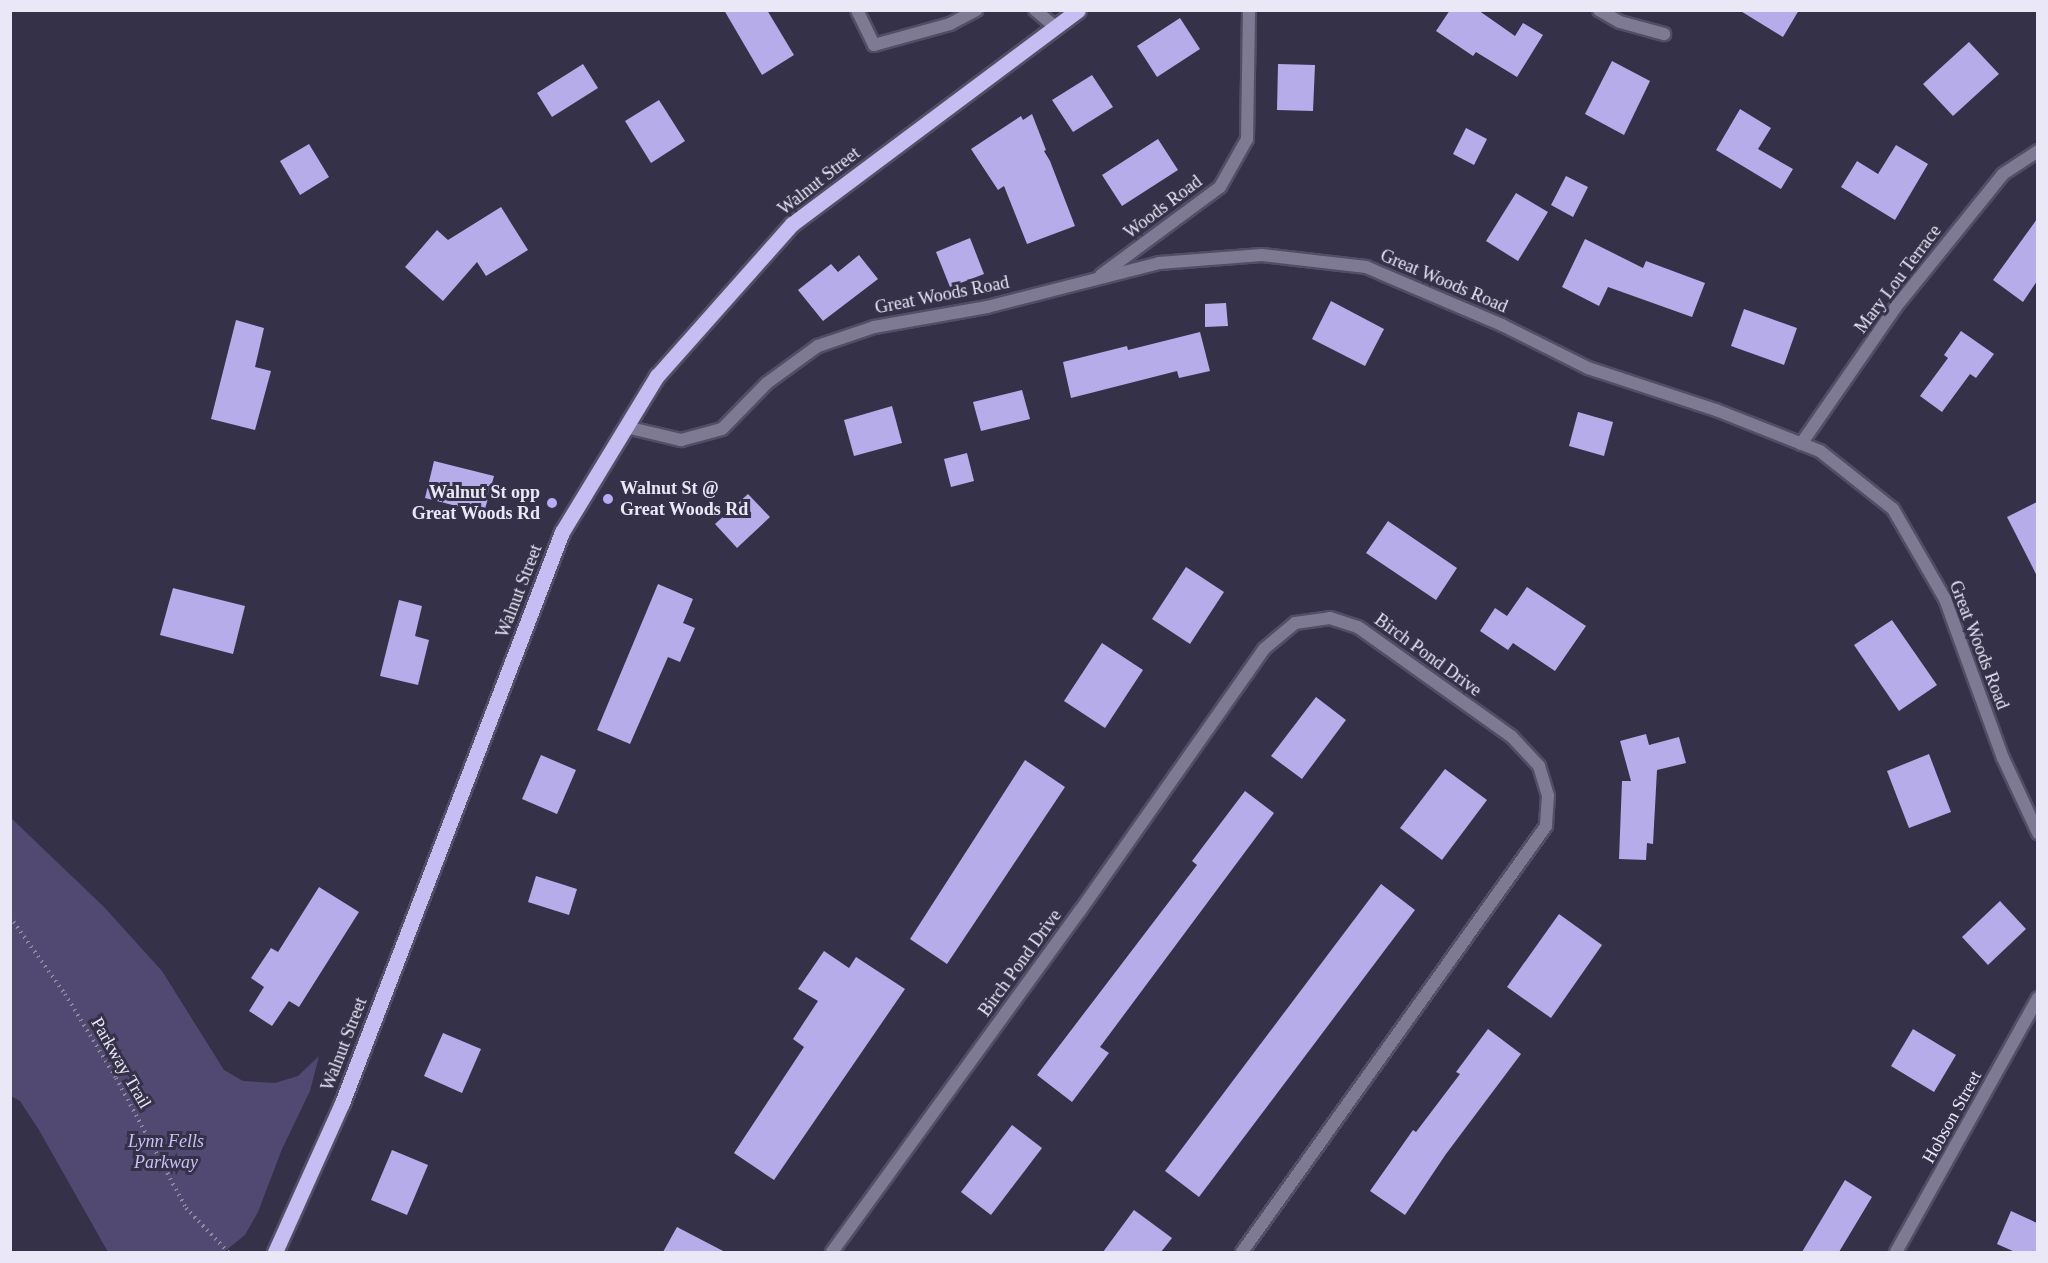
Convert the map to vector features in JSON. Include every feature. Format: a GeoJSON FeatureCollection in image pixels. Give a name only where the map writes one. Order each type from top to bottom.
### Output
{"type":"FeatureCollection","features":[{"type":"Feature","properties":{"kind":"main road","name":"Walnut Street"},"geometry":{"type":"LineString","coordinates":[[275,1252],[342,1103],[562,532],[657,376],[792,224],[1078,10]]}},
{"type":"Feature","properties":{"kind":"street"},"geometry":{"type":"LineString","coordinates":[[857,10],[874,45],[950,24],[976,10]]}},
{"type":"Feature","properties":{"kind":"street"},"geometry":{"type":"LineString","coordinates":[[1035,10],[1055,27]]}},
{"type":"Feature","properties":{"kind":"street","name":"Woods Road"},"geometry":{"type":"LineString","coordinates":[[1095,279],[1220,187],[1247,139],[1249,10]]}},
{"type":"Feature","properties":{"kind":"street"},"geometry":{"type":"LineString","coordinates":[[1599,10],[1620,22],[1664,34]]}},
{"type":"Feature","properties":{"kind":"street","name":"Mary Lou Terrace"},"geometry":{"type":"LineString","coordinates":[[1801,444],[1895,308],[2003,174],[2037,151]]}},
{"type":"Feature","properties":{"kind":"street","name":"Great Woods Road"},"geometry":{"type":"LineString","coordinates":[[626,427],[681,440],[722,429],[767,383],[818,346],[874,327],[987,307],[1159,263],[1262,255],[1366,267],[1502,325],[1588,368],[1716,410],[1820,451],[1893,509],[1946,598],[2003,758],[2037,833]]}},
{"type":"Feature","properties":{"kind":"street","name":"Birch Pond Drive"},"geometry":{"type":"LineString","coordinates":[[832,1252],[1080,911],[1264,649],[1295,623],[1330,618],[1358,627],[1512,737],[1539,766],[1548,796],[1546,826],[1242,1252]]}},
{"type":"Feature","properties":{"kind":"street","name":"Hobson Street"},"geometry":{"type":"LineString","coordinates":[[1896,1252],[2037,998]]}},
{"type":"Feature","properties":{"kind":"path","name":"Parkway Trail"},"geometry":{"type":"LineString","coordinates":[[10,917],[64,994],[116,1078],[186,1208],[228,1252]]}},
{"type":"Feature","properties":{"kind":"green space","name":"Lynn Fells Parkway"},"geometry":{"type":"Polygon","coordinates":[[[11,818],[104,907],[162,971],[224,1070],[243,1081],[275,1083],[298,1076],[319,1056],[310,1091],[282,1149],[258,1212],[245,1235],[224,1252],[108,1252],[39,1130],[20,1101],[11,1096],[11,818]]]}},
{"type":"Feature","properties":{"kind":"building"},"geometry":{"type":"Polygon","coordinates":[[[724,10],[767,10],[794,55],[762,75],[724,10]]]}},
{"type":"Feature","properties":{"kind":"building"},"geometry":{"type":"Polygon","coordinates":[[[1450,10],[1478,10],[1515,36],[1523,23],[1543,35],[1517,77],[1476,52],[1473,56],[1436,31],[1450,10]]]}},
{"type":"Feature","properties":{"kind":"building"},"geometry":{"type":"Polygon","coordinates":[[[1739,10],[1799,10],[1783,37],[1739,10]]]}},
{"type":"Feature","properties":{"kind":"building"},"geometry":{"type":"Polygon","coordinates":[[[1180,18],[1200,49],[1157,77],[1137,46],[1180,18]]]}},
{"type":"Feature","properties":{"kind":"building"},"geometry":{"type":"Polygon","coordinates":[[[1969,42],[1999,74],[1953,116],[1923,84],[1969,42]]]}},
{"type":"Feature","properties":{"kind":"building"},"geometry":{"type":"Polygon","coordinates":[[[1612,61],[1650,81],[1624,135],[1585,114],[1612,61]]]}},
{"type":"Feature","properties":{"kind":"building"},"geometry":{"type":"Polygon","coordinates":[[[583,64],[598,88],[552,117],[537,93],[583,64]]]}},
{"type":"Feature","properties":{"kind":"building"},"geometry":{"type":"Polygon","coordinates":[[[1278,64],[1315,65],[1313,111],[1277,110],[1278,64]]]}},
{"type":"Feature","properties":{"kind":"building"},"geometry":{"type":"Polygon","coordinates":[[[1092,75],[1113,107],[1073,132],[1052,100],[1092,75]]]}},
{"type":"Feature","properties":{"kind":"building"},"geometry":{"type":"Polygon","coordinates":[[[659,100],[685,141],[651,163],[625,121],[659,100]]]}},
{"type":"Feature","properties":{"kind":"building"},"geometry":{"type":"Polygon","coordinates":[[[1740,109],[1771,128],[1758,149],[1793,169],[1781,189],[1716,150],[1740,109]]]}},
{"type":"Feature","properties":{"kind":"building"},"geometry":{"type":"Polygon","coordinates":[[[1032,114],[1046,150],[1044,151],[1075,226],[1027,244],[1004,186],[998,190],[971,149],[1021,116],[1023,120],[1032,114]]]}},
{"type":"Feature","properties":{"kind":"building"},"geometry":{"type":"Polygon","coordinates":[[[1466,128],[1487,139],[1474,165],[1453,154],[1466,128]]]}},
{"type":"Feature","properties":{"kind":"building"},"geometry":{"type":"Polygon","coordinates":[[[1158,139],[1178,170],[1122,206],[1102,175],[1158,139]]]}},
{"type":"Feature","properties":{"kind":"building"},"geometry":{"type":"Polygon","coordinates":[[[309,144],[329,177],[300,195],[280,161],[309,144]]]}},
{"type":"Feature","properties":{"kind":"building"},"geometry":{"type":"Polygon","coordinates":[[[1896,145],[1928,164],[1895,220],[1841,187],[1857,161],[1878,174],[1896,145]]]}},
{"type":"Feature","properties":{"kind":"building"},"geometry":{"type":"Polygon","coordinates":[[[1566,176],[1588,187],[1573,217],[1551,205],[1566,176]]]}},
{"type":"Feature","properties":{"kind":"building"},"geometry":{"type":"Polygon","coordinates":[[[1516,193],[1548,212],[1518,261],[1486,241],[1516,193]]]}},
{"type":"Feature","properties":{"kind":"building"},"geometry":{"type":"Polygon","coordinates":[[[501,207],[528,250],[486,276],[477,262],[443,301],[405,267],[437,230],[448,240],[501,207]]]}},
{"type":"Feature","properties":{"kind":"building"},"geometry":{"type":"Polygon","coordinates":[[[2037,219],[2037,281],[2023,302],[1993,280],[2037,219]]]}},
{"type":"Feature","properties":{"kind":"building"},"geometry":{"type":"Polygon","coordinates":[[[970,238],[984,274],[950,287],[936,252],[970,238]]]}},
{"type":"Feature","properties":{"kind":"building"},"geometry":{"type":"Polygon","coordinates":[[[1585,239],[1643,268],[1646,261],[1705,283],[1692,317],[1608,287],[1599,306],[1562,287],[1585,239]]]}},
{"type":"Feature","properties":{"kind":"building"},"geometry":{"type":"Polygon","coordinates":[[[859,255],[878,279],[823,321],[798,290],[831,264],[838,272],[859,255]]]}},
{"type":"Feature","properties":{"kind":"building"},"geometry":{"type":"Polygon","coordinates":[[[1331,301],[1384,329],[1365,366],[1312,339],[1331,301]]]}},
{"type":"Feature","properties":{"kind":"building"},"geometry":{"type":"Polygon","coordinates":[[[1226,303],[1228,326],[1205,327],[1205,304],[1226,303]]]}},
{"type":"Feature","properties":{"kind":"building"},"geometry":{"type":"Polygon","coordinates":[[[1744,309],[1797,328],[1784,365],[1731,346],[1744,309]]]}},
{"type":"Feature","properties":{"kind":"building"},"geometry":{"type":"Polygon","coordinates":[[[236,320],[264,328],[255,367],[271,371],[255,430],[211,419],[236,320]]]}},
{"type":"Feature","properties":{"kind":"building"},"geometry":{"type":"Polygon","coordinates":[[[1961,331],[1994,354],[1976,378],[1970,374],[1942,412],[1920,396],[1948,358],[1944,355],[1961,331]]]}},
{"type":"Feature","properties":{"kind":"building"},"geometry":{"type":"Polygon","coordinates":[[[1200,332],[1210,371],[1179,378],[1177,371],[1071,398],[1063,362],[1127,346],[1128,350],[1200,332]]]}},
{"type":"Feature","properties":{"kind":"building"},"geometry":{"type":"Polygon","coordinates":[[[1022,390],[1030,419],[981,431],[973,402],[1022,390]]]}},
{"type":"Feature","properties":{"kind":"building"},"geometry":{"type":"Polygon","coordinates":[[[892,406],[902,443],[854,456],[844,420],[892,406]]]}},
{"type":"Feature","properties":{"kind":"building"},"geometry":{"type":"Polygon","coordinates":[[[1578,412],[1613,422],[1604,456],[1569,446],[1578,412]]]}},
{"type":"Feature","properties":{"kind":"building"},"geometry":{"type":"Polygon","coordinates":[[[967,453],[974,481],[951,487],[944,459],[967,453]]]}},
{"type":"Feature","properties":{"kind":"building"},"geometry":{"type":"Polygon","coordinates":[[[434,461],[494,476],[484,513],[425,498],[434,461]]]}},
{"type":"Feature","properties":{"kind":"building"},"geometry":{"type":"Polygon","coordinates":[[[748,494],[770,517],[737,548],[715,524],[748,494]]]}},
{"type":"Feature","properties":{"kind":"building"},"geometry":{"type":"Polygon","coordinates":[[[2037,502],[2037,576],[2007,517],[2037,502]]]}},
{"type":"Feature","properties":{"kind":"building"},"geometry":{"type":"Polygon","coordinates":[[[1388,521],[1457,568],[1436,600],[1366,553],[1388,521]]]}},
{"type":"Feature","properties":{"kind":"building"},"geometry":{"type":"Polygon","coordinates":[[[1186,567],[1224,592],[1190,644],[1152,619],[1186,567]]]}},
{"type":"Feature","properties":{"kind":"building"},"geometry":{"type":"Polygon","coordinates":[[[658,584],[693,599],[683,623],[695,628],[680,662],[668,657],[630,744],[597,730],[658,584]]]}},
{"type":"Feature","properties":{"kind":"building"},"geometry":{"type":"Polygon","coordinates":[[[1527,587],[1586,626],[1555,671],[1513,643],[1508,650],[1480,631],[1495,608],[1507,616],[1527,587]]]}},
{"type":"Feature","properties":{"kind":"building"},"geometry":{"type":"Polygon","coordinates":[[[173,588],[245,606],[233,654],[160,635],[173,588]]]}},
{"type":"Feature","properties":{"kind":"building"},"geometry":{"type":"Polygon","coordinates":[[[399,600],[422,606],[415,636],[429,640],[418,685],[380,676],[399,600]]]}},
{"type":"Feature","properties":{"kind":"building"},"geometry":{"type":"Polygon","coordinates":[[[1892,620],[1937,685],[1899,711],[1854,645],[1892,620]]]}},
{"type":"Feature","properties":{"kind":"building"},"geometry":{"type":"Polygon","coordinates":[[[1102,643],[1143,670],[1105,728],[1064,701],[1102,643]]]}},
{"type":"Feature","properties":{"kind":"building"},"geometry":{"type":"Polygon","coordinates":[[[1316,697],[1346,720],[1302,779],[1271,756],[1316,697]]]}},
{"type":"Feature","properties":{"kind":"building"},"geometry":{"type":"Polygon","coordinates":[[[1646,734],[1649,745],[1679,737],[1686,763],[1657,770],[1653,844],[1647,843],[1646,860],[1619,859],[1622,781],[1631,781],[1620,741],[1646,734]]]}},
{"type":"Feature","properties":{"kind":"building"},"geometry":{"type":"Polygon","coordinates":[[[1929,754],[1951,812],[1909,828],[1887,771],[1929,754]]]}},
{"type":"Feature","properties":{"kind":"building"},"geometry":{"type":"Polygon","coordinates":[[[541,755],[576,770],[557,814],[522,799],[541,755]]]}},
{"type":"Feature","properties":{"kind":"building"},"geometry":{"type":"Polygon","coordinates":[[[1025,760],[1065,787],[947,964],[910,939],[1025,760]]]}},
{"type":"Feature","properties":{"kind":"building"},"geometry":{"type":"Polygon","coordinates":[[[1445,769],[1487,800],[1442,860],[1400,828],[1445,769]]]}},
{"type":"Feature","properties":{"kind":"building"},"geometry":{"type":"Polygon","coordinates":[[[1245,791],[1274,813],[1100,1047],[1109,1053],[1072,1102],[1037,1075],[1197,865],[1192,861],[1245,791]]]}},
{"type":"Feature","properties":{"kind":"building"},"geometry":{"type":"Polygon","coordinates":[[[536,876],[577,889],[569,915],[528,902],[536,876]]]}},
{"type":"Feature","properties":{"kind":"building"},"geometry":{"type":"Polygon","coordinates":[[[1381,884],[1415,910],[1199,1197],[1165,1171],[1381,884]]]}},
{"type":"Feature","properties":{"kind":"building"},"geometry":{"type":"Polygon","coordinates":[[[319,887],[359,912],[299,1007],[289,1001],[272,1026],[249,1011],[264,987],[251,978],[271,948],[278,952],[319,887]]]}},
{"type":"Feature","properties":{"kind":"building"},"geometry":{"type":"Polygon","coordinates":[[[2000,901],[2026,929],[1988,965],[1962,937],[2000,901]]]}},
{"type":"Feature","properties":{"kind":"building"},"geometry":{"type":"Polygon","coordinates":[[[1559,914],[1602,945],[1551,1018],[1507,987],[1559,914]]]}},
{"type":"Feature","properties":{"kind":"building"},"geometry":{"type":"Polygon","coordinates":[[[824,951],[849,968],[856,957],[905,989],[774,1180],[734,1153],[804,1047],[793,1039],[818,1001],[798,989],[824,951]]]}},
{"type":"Feature","properties":{"kind":"building"},"geometry":{"type":"Polygon","coordinates":[[[1488,1029],[1521,1054],[1446,1154],[1405,1215],[1370,1191],[1413,1130],[1416,1132],[1460,1074],[1456,1072],[1488,1029]]]}},
{"type":"Feature","properties":{"kind":"building"},"geometry":{"type":"Polygon","coordinates":[[[1913,1029],[1956,1055],[1934,1092],[1891,1066],[1913,1029]]]}},
{"type":"Feature","properties":{"kind":"building"},"geometry":{"type":"Polygon","coordinates":[[[443,1033],[481,1049],[462,1093],[424,1076],[443,1033]]]}},
{"type":"Feature","properties":{"kind":"building"},"geometry":{"type":"Polygon","coordinates":[[[1012,1125],[1042,1148],[991,1215],[961,1192],[1012,1125]]]}},
{"type":"Feature","properties":{"kind":"building"},"geometry":{"type":"Polygon","coordinates":[[[392,1150],[428,1165],[407,1215],[371,1200],[392,1150]]]}},
{"type":"Feature","properties":{"kind":"building"},"geometry":{"type":"Polygon","coordinates":[[[1845,1180],[1872,1197],[1839,1252],[1802,1252],[1845,1180]]]}},
{"type":"Feature","properties":{"kind":"building"},"geometry":{"type":"Polygon","coordinates":[[[1134,1210],[1172,1238],[1161,1252],[1103,1252],[1134,1210]]]}},
{"type":"Feature","properties":{"kind":"building"},"geometry":{"type":"Polygon","coordinates":[[[2011,1211],[2037,1223],[2037,1252],[2015,1252],[1997,1244],[2011,1211]]]}},
{"type":"Feature","properties":{"kind":"building"},"geometry":{"type":"Polygon","coordinates":[[[677,1227],[725,1252],[663,1252],[677,1227]]]}},
{"type":"Feature","properties":{"kind":"place","name":"Walnut St @ Great Woods Rd"},"geometry":{"type":"Point","coordinates":[608,499]}},
{"type":"Feature","properties":{"kind":"place","name":"Walnut St opp Great Woods Rd"},"geometry":{"type":"Point","coordinates":[552,503]}}]}
